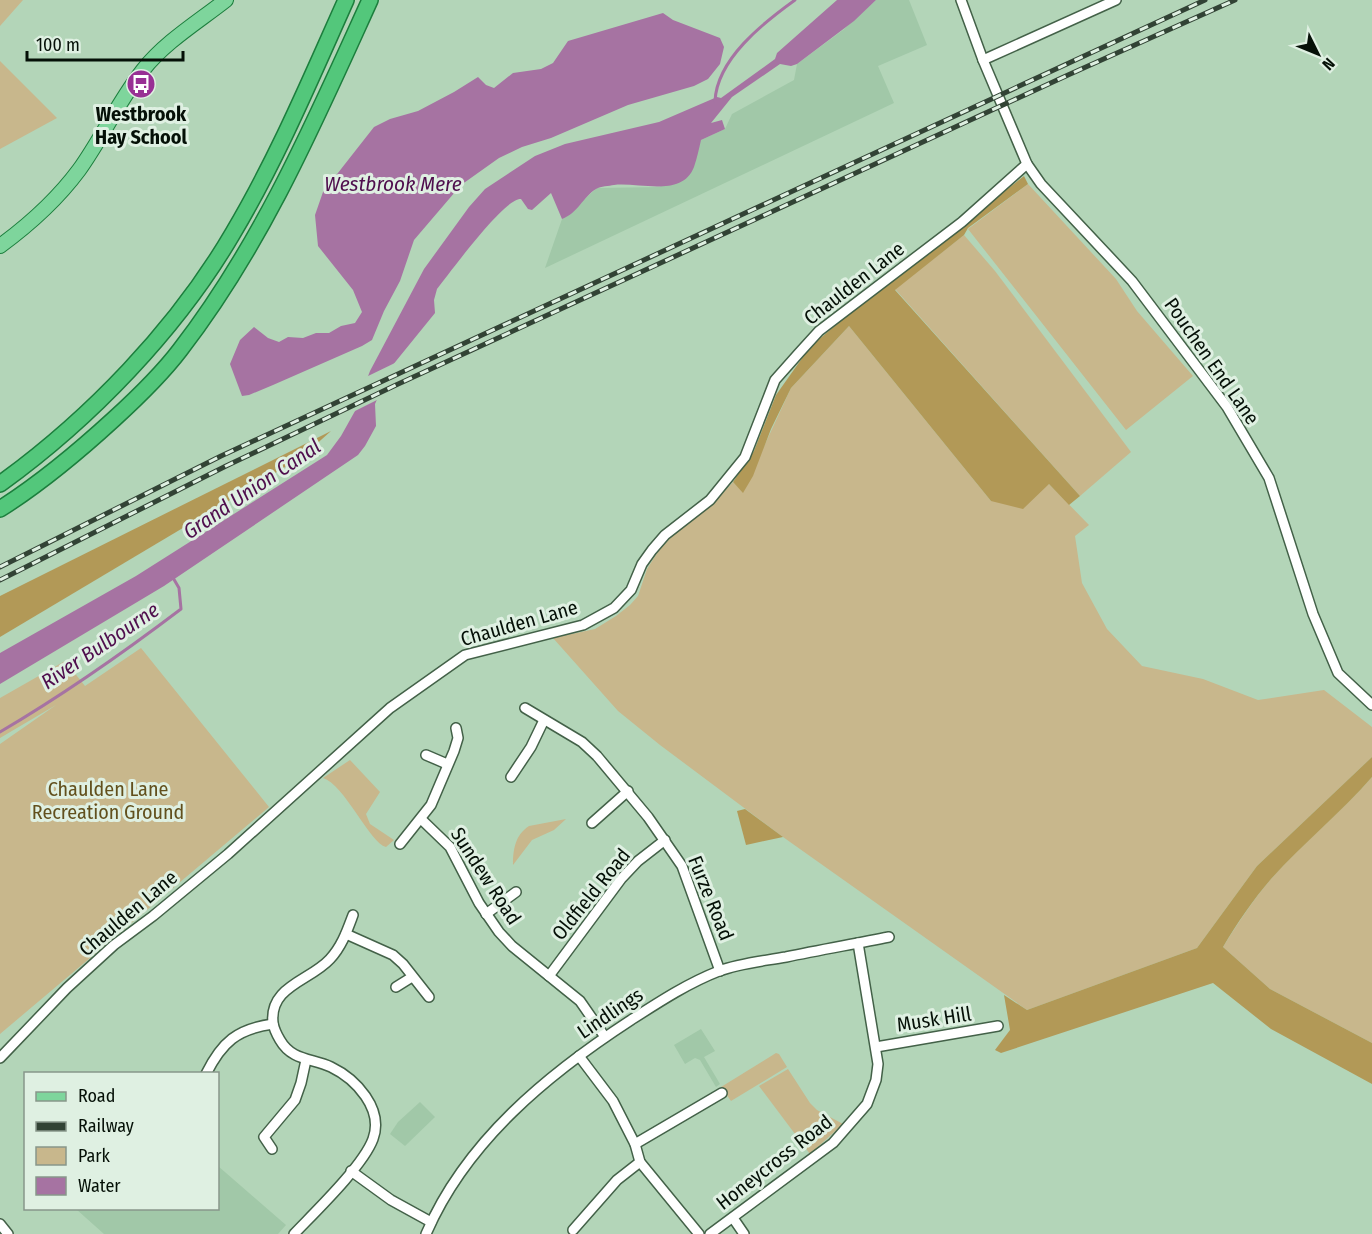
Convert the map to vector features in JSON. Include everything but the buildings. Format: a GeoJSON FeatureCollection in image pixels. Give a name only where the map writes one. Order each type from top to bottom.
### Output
{"type":"FeatureCollection","features":[{"type":"Feature","properties":{"kind":"highway"},"geometry":{"type":"LineString","coordinates":[[0,484],[43,450],[98,401],[149,349],[190,298],[233,234],[256,192],[300,103],[346,0]]}},
{"type":"Feature","properties":{"kind":"highway"},"geometry":{"type":"LineString","coordinates":[[0,509],[73,456],[137,397],[185,343],[219,296],[274,204],[318,115],[370,0]]}},
{"type":"Feature","properties":{"kind":"main road"},"geometry":{"type":"LineString","coordinates":[[0,246],[26,227],[58,197],[80,169],[128,91],[158,53],[226,0]]}},
{"type":"Feature","properties":{"kind":"street","name":"Pouchen End Lane"},"geometry":{"type":"LineString","coordinates":[[961,0],[983,60],[1027,164],[1041,184],[1132,280],[1227,407],[1269,478],[1313,614],[1338,673],[1372,705]]}},
{"type":"Feature","properties":{"kind":"street"},"geometry":{"type":"LineString","coordinates":[[983,60],[1116,0]]}},
{"type":"Feature","properties":{"kind":"street","name":"Chaulden Lane"},"geometry":{"type":"LineString","coordinates":[[0,1058],[67,988],[114,945],[228,854],[390,708],[465,655],[583,625],[614,608],[631,590],[642,564],[665,535],[710,500],[745,457],[775,380],[819,331],[962,222],[1027,164]]}},
{"type":"Feature","properties":{"kind":"street","name":"Furze Road"},"geometry":{"type":"LineString","coordinates":[[525,708],[582,742],[597,756],[628,791],[665,840],[682,867],[720,971]]}},
{"type":"Feature","properties":{"kind":"street"},"geometry":{"type":"LineString","coordinates":[[511,777],[531,747],[544,720]]}},
{"type":"Feature","properties":{"kind":"street"},"geometry":{"type":"LineString","coordinates":[[400,844],[430,805],[458,738],[456,728]]}},
{"type":"Feature","properties":{"kind":"street"},"geometry":{"type":"LineString","coordinates":[[426,755],[447,764]]}},
{"type":"Feature","properties":{"kind":"street"},"geometry":{"type":"LineString","coordinates":[[592,823],[628,791]]}},
{"type":"Feature","properties":{"kind":"street","name":"Sundew Road"},"geometry":{"type":"LineString","coordinates":[[421,819],[450,848],[486,914],[512,946],[580,1001],[605,1037]]}},
{"type":"Feature","properties":{"kind":"street","name":"Oldfield Road"},"geometry":{"type":"LineString","coordinates":[[549,976],[621,879],[638,861],[665,840]]}},
{"type":"Feature","properties":{"kind":"street"},"geometry":{"type":"LineString","coordinates":[[486,914],[516,892]]}},
{"type":"Feature","properties":{"kind":"street"},"geometry":{"type":"LineString","coordinates":[[294,1234],[351,1172],[374,1139],[372,1107],[367,1097],[342,1074],[329,1066],[306,1060],[287,1050],[273,1024],[274,1010],[281,993],[316,972],[329,961],[346,934],[352,915]]}},
{"type":"Feature","properties":{"kind":"street"},"geometry":{"type":"LineString","coordinates":[[346,934],[393,955],[429,997]]}},
{"type":"Feature","properties":{"kind":"street","name":"Lindlings"},"geometry":{"type":"LineString","coordinates":[[426,1234],[469,1161],[491,1135],[538,1089],[579,1056],[667,997],[720,971],[754,962],[889,937]]}},
{"type":"Feature","properties":{"kind":"street","name":"Honeycross Road"},"geometry":{"type":"LineString","coordinates":[[710,1234],[833,1143],[867,1104],[876,1080],[878,1064],[858,943]]}},
{"type":"Feature","properties":{"kind":"street"},"geometry":{"type":"LineString","coordinates":[[396,987],[412,977]]}},
{"type":"Feature","properties":{"kind":"street"},"geometry":{"type":"LineString","coordinates":[[207,1072],[216,1055],[233,1037],[241,1032],[273,1024]]}},
{"type":"Feature","properties":{"kind":"street","name":"Musk Hill"},"geometry":{"type":"LineString","coordinates":[[876,1047],[998,1026]]}},
{"type":"Feature","properties":{"kind":"street"},"geometry":{"type":"LineString","coordinates":[[579,1056],[613,1101],[635,1144],[640,1162],[699,1234]]}},
{"type":"Feature","properties":{"kind":"street"},"geometry":{"type":"LineString","coordinates":[[272,1149],[264,1137],[295,1100],[302,1083],[306,1060]]}},
{"type":"Feature","properties":{"kind":"street"},"geometry":{"type":"LineString","coordinates":[[635,1144],[722,1092]]}},
{"type":"Feature","properties":{"kind":"street"},"geometry":{"type":"LineString","coordinates":[[573,1230],[617,1180],[640,1162]]}},
{"type":"Feature","properties":{"kind":"street"},"geometry":{"type":"LineString","coordinates":[[351,1172],[391,1200],[431,1222]]}},
{"type":"Feature","properties":{"kind":"street"},"geometry":{"type":"LineString","coordinates":[[733,1218],[744,1234]]}},
{"type":"Feature","properties":{"kind":"street"},"geometry":{"type":"LineString","coordinates":[[0,1224],[8,1234]]}},
{"type":"Feature","properties":{"kind":"shaded area"},"geometry":{"type":"Polygon","coordinates":[[[876,0],[909,0],[927,45],[878,66],[894,103],[545,268],[562,219],[597,188],[660,187],[701,140],[725,129],[732,114],[794,80],[797,64],[843,30],[876,0]]]}},
{"type":"Feature","properties":{"kind":"shaded area"},"geometry":{"type":"Polygon","coordinates":[[[1024,176],[1028,184],[968,228],[964,235],[895,290],[1080,496],[1069,505],[1049,484],[1023,509],[991,501],[849,326],[791,388],[771,429],[753,476],[743,493],[733,482],[754,451],[776,395],[810,347],[857,307],[1024,176]]]}},
{"type":"Feature","properties":{"kind":"shaded area"},"geometry":{"type":"Polygon","coordinates":[[[331,431],[302,457],[0,637],[0,596],[331,431]]]}},
{"type":"Feature","properties":{"kind":"shaded area"},"geometry":{"type":"Polygon","coordinates":[[[1372,757],[1372,777],[1271,879],[1223,947],[1270,989],[1372,1043],[1372,1084],[1271,1029],[1213,983],[1001,1053],[995,1050],[1010,1030],[1004,995],[1027,1010],[1197,948],[1257,866],[1372,757]]]}},
{"type":"Feature","properties":{"kind":"shaded area"},"geometry":{"type":"Polygon","coordinates":[[[745,809],[783,837],[746,845],[737,811],[745,809]]]}},
{"type":"Feature","properties":{"kind":"shaded area"},"geometry":{"type":"Polygon","coordinates":[[[720,902],[727,922],[712,926],[706,907],[720,902]]]}},
{"type":"Feature","properties":{"kind":"shaded area"},"geometry":{"type":"Polygon","coordinates":[[[701,1029],[715,1051],[704,1057],[720,1084],[716,1087],[700,1060],[695,1058],[685,1064],[674,1045],[701,1029]]]}},
{"type":"Feature","properties":{"kind":"shaded area"},"geometry":{"type":"Polygon","coordinates":[[[420,1102],[435,1117],[405,1146],[390,1134],[398,1122],[420,1102]]]}},
{"type":"Feature","properties":{"kind":"shaded area"},"geometry":{"type":"Polygon","coordinates":[[[219,1167],[286,1225],[278,1234],[104,1234],[77,1210],[219,1210],[219,1167]]]}},
{"type":"Feature","properties":{"kind":"green space"},"geometry":{"type":"Polygon","coordinates":[[[0,0],[23,0],[0,26],[0,0]]]}},
{"type":"Feature","properties":{"kind":"green space"},"geometry":{"type":"Polygon","coordinates":[[[0,61],[57,118],[0,149],[0,61]]]}},
{"type":"Feature","properties":{"kind":"green space"},"geometry":{"type":"Polygon","coordinates":[[[1028,184],[1116,279],[1137,311],[1193,376],[1126,430],[968,229],[1028,184]]]}},
{"type":"Feature","properties":{"kind":"green space"},"geometry":{"type":"Polygon","coordinates":[[[964,235],[995,271],[1131,452],[1080,496],[895,289],[964,235]]]}},
{"type":"Feature","properties":{"kind":"green space"},"geometry":{"type":"Polygon","coordinates":[[[849,326],[991,501],[1049,484],[1089,525],[1075,536],[1082,583],[1107,629],[1142,666],[1203,679],[1258,700],[1324,690],[1372,727],[1372,757],[1257,866],[1197,948],[1027,1010],[783,837],[660,745],[618,711],[553,638],[595,629],[616,616],[638,596],[647,569],[659,550],[681,527],[712,505],[733,482],[743,492],[791,388],[849,326]]]}},
{"type":"Feature","properties":{"kind":"green space","name":"Chaulden Lane Recreation Ground"},"geometry":{"type":"Polygon","coordinates":[[[141,648],[269,807],[0,1034],[0,744],[56,705],[0,738],[0,698],[65,661],[85,686],[141,648]]]}},
{"type":"Feature","properties":{"kind":"green space"},"geometry":{"type":"Polygon","coordinates":[[[350,760],[380,792],[366,814],[370,824],[394,840],[386,847],[372,835],[339,791],[323,778],[350,760]]]}},
{"type":"Feature","properties":{"kind":"green space"},"geometry":{"type":"Polygon","coordinates":[[[1372,777],[1372,1043],[1270,989],[1223,947],[1271,879],[1372,777]]]}},
{"type":"Feature","properties":{"kind":"green space"},"geometry":{"type":"Polygon","coordinates":[[[566,819],[554,830],[532,840],[513,865],[516,843],[524,830],[529,826],[566,819]]]}},
{"type":"Feature","properties":{"kind":"green space"},"geometry":{"type":"Polygon","coordinates":[[[776,1053],[787,1067],[731,1101],[721,1087],[776,1053]]]}},
{"type":"Feature","properties":{"kind":"green space"},"geometry":{"type":"Polygon","coordinates":[[[788,1069],[817,1110],[843,1124],[810,1154],[759,1086],[788,1069]]]}},
{"type":"Feature","properties":{"kind":"water"},"geometry":{"type":"Polygon","coordinates":[[[837,0],[876,0],[854,21],[797,64],[791,66],[780,64],[732,97],[711,123],[722,120],[725,129],[701,140],[694,167],[688,177],[670,186],[600,187],[591,192],[572,213],[562,219],[551,193],[532,210],[528,209],[521,199],[503,210],[437,289],[434,300],[435,313],[392,366],[375,404],[376,426],[358,455],[164,586],[0,684],[0,653],[136,576],[327,455],[355,411],[370,371],[424,269],[469,207],[485,189],[535,156],[565,144],[659,122],[717,97],[721,98],[775,59],[777,53],[837,0]]]}},
{"type":"Feature","properties":{"kind":"water","name":"Westbrook Mere"},"geometry":{"type":"Polygon","coordinates":[[[663,13],[673,20],[720,38],[724,47],[720,64],[708,79],[694,86],[628,105],[499,158],[461,185],[414,240],[400,281],[372,340],[273,385],[242,396],[230,364],[240,340],[254,327],[268,338],[279,342],[288,337],[303,338],[316,333],[329,333],[341,326],[355,323],[362,312],[353,290],[318,246],[315,215],[323,192],[374,127],[390,119],[418,111],[478,77],[486,85],[494,88],[513,73],[541,69],[553,63],[568,41],[663,13]]]}},
{"type":"Feature","properties":{"kind":"pier"},"geometry":{"type":"Polygon","coordinates":[[[399,361],[394,367],[381,398],[351,413],[366,377],[399,361]]]}},
{"type":"Feature","properties":{"kind":"waterway"},"geometry":{"type":"LineString","coordinates":[[715,101],[724,71],[744,43],[795,0]]}},
{"type":"Feature","properties":{"kind":"waterway","name":"River Bulbourne"},"geometry":{"type":"LineString","coordinates":[[0,732],[92,673],[181,609],[179,588],[172,576]]}},
{"type":"Feature","properties":{"kind":"railway"},"geometry":{"type":"LineString","coordinates":[[0,567],[221,456],[1205,0]]}},
{"type":"Feature","properties":{"kind":"railway"},"geometry":{"type":"LineString","coordinates":[[0,580],[226,466],[396,385],[1235,0]]}},
{"type":"Feature","properties":{"kind":"place","name":"Westbrook Hay School"},"geometry":{"type":"Point","coordinates":[141,84]}},
{"type":"Feature","properties":{"kind":"water label","name":"Grand Union Canal"},"geometry":{"type":"Point","coordinates":[252,489]}}]}
